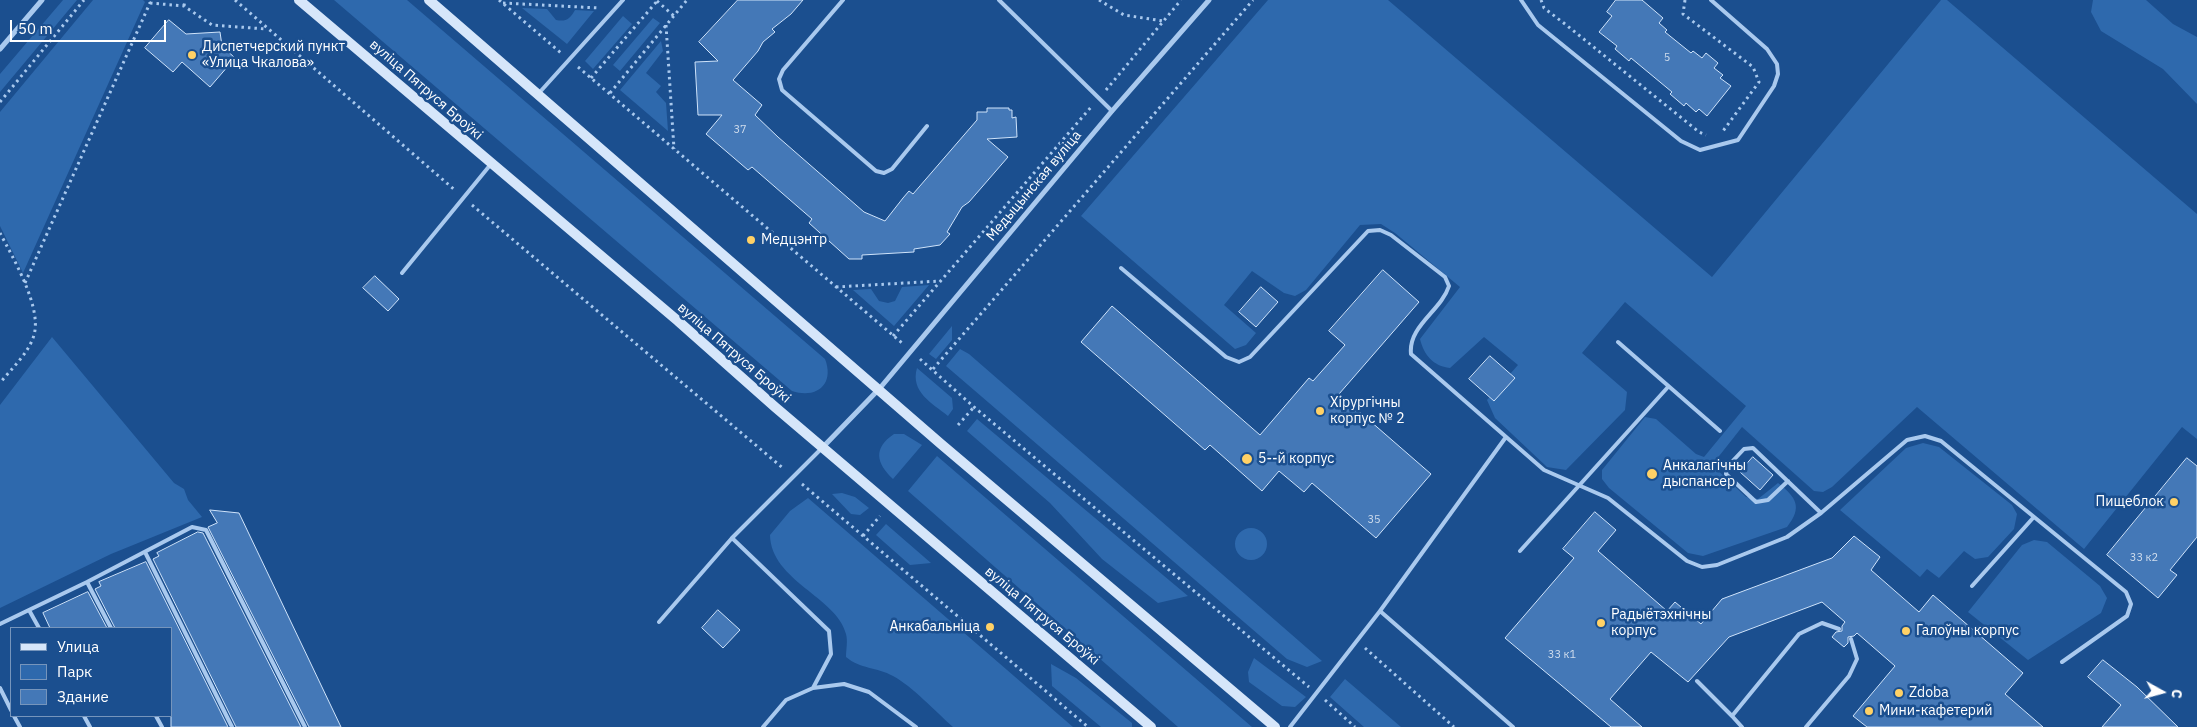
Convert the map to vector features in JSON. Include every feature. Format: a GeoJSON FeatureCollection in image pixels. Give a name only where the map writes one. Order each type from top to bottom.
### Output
{"type":"FeatureCollection","features":[{"type":"Feature","properties":{"kind":"main road","name":"вуліца Пятруся Броўкі"},"geometry":{"type":"LineString","coordinates":[[299,0],[490,164],[678,321],[823,448],[1151,727]]}},
{"type":"Feature","properties":{"kind":"main road"},"geometry":{"type":"LineString","coordinates":[[429,0],[537,95],[880,388],[947,449],[1275,727]]}},
{"type":"Feature","properties":{"kind":"street"},"geometry":{"type":"LineString","coordinates":[[0,48],[42,0]]}},
{"type":"Feature","properties":{"kind":"street","name":"Медыцынская вуліца"},"geometry":{"type":"LineString","coordinates":[[823,448],[880,388],[1112,111],[1209,0]]}},
{"type":"Feature","properties":{"kind":"lane"},"geometry":{"type":"LineString","coordinates":[[537,95],[623,0]]}},
{"type":"Feature","properties":{"kind":"lane"},"geometry":{"type":"LineString","coordinates":[[842,0],[783,70],[779,78],[782,90],[876,171],[884,172],[892,169],[927,126]]}},
{"type":"Feature","properties":{"kind":"lane"},"geometry":{"type":"LineString","coordinates":[[999,0],[1112,111]]}},
{"type":"Feature","properties":{"kind":"lane"},"geometry":{"type":"LineString","coordinates":[[1521,0],[1538,26],[1681,141],[1700,150],[1738,140],[1774,86],[1778,74],[1778,64],[1767,50],[1711,0]]}},
{"type":"Feature","properties":{"kind":"lane"},"geometry":{"type":"LineString","coordinates":[[402,273],[490,164]]}},
{"type":"Feature","properties":{"kind":"lane"},"geometry":{"type":"LineString","coordinates":[[1121,268],[1226,357],[1239,362],[1250,357],[1368,231],[1380,230],[1391,235],[1445,277],[1449,286],[1446,297],[1413,336],[1410,344],[1411,354],[1544,470],[1608,498],[1687,561],[1702,567],[1717,565],[1787,537],[1820,513],[1907,440],[1925,436],[1942,441],[2033,518],[2126,592],[2131,604],[2127,616],[2062,662]]}},
{"type":"Feature","properties":{"kind":"lane"},"geometry":{"type":"LineString","coordinates":[[1618,342],[1720,431]]}},
{"type":"Feature","properties":{"kind":"lane"},"geometry":{"type":"LineString","coordinates":[[1520,551],[1668,387]]}},
{"type":"Feature","properties":{"kind":"lane"},"geometry":{"type":"LineString","coordinates":[[1290,727],[1357,642],[1506,437]]}},
{"type":"Feature","properties":{"kind":"lane"},"geometry":{"type":"LineString","coordinates":[[659,622],[732,538],[823,448]]}},
{"type":"Feature","properties":{"kind":"lane"},"geometry":{"type":"LineString","coordinates":[[1788,481],[1768,500],[1756,502],[1726,474],[1727,467],[1744,449],[1753,448],[1788,481],[1820,513]]}},
{"type":"Feature","properties":{"kind":"lane"},"geometry":{"type":"LineString","coordinates":[[1972,586],[2033,518]]}},
{"type":"Feature","properties":{"kind":"lane"},"geometry":{"type":"LineString","coordinates":[[0,624],[192,528],[206,530],[305,727]]}},
{"type":"Feature","properties":{"kind":"lane"},"geometry":{"type":"LineString","coordinates":[[732,538],[829,631],[831,654],[813,688]]}},
{"type":"Feature","properties":{"kind":"lane"},"geometry":{"type":"LineString","coordinates":[[145,552],[232,727]]}},
{"type":"Feature","properties":{"kind":"lane"},"geometry":{"type":"LineString","coordinates":[[87,582],[110,627]]}},
{"type":"Feature","properties":{"kind":"lane"},"geometry":{"type":"LineString","coordinates":[[29,610],[38,627]]}},
{"type":"Feature","properties":{"kind":"lane"},"geometry":{"type":"LineString","coordinates":[[1380,611],[1513,727]]}},
{"type":"Feature","properties":{"kind":"lane"},"geometry":{"type":"LineString","coordinates":[[1732,716],[1799,634],[1822,623],[1839,629]]}},
{"type":"Feature","properties":{"kind":"lane"},"geometry":{"type":"LineString","coordinates":[[1806,727],[1850,676],[1857,659],[1851,639]]}},
{"type":"Feature","properties":{"kind":"lane"},"geometry":{"type":"LineString","coordinates":[[1697,681],[1742,727]]}},
{"type":"Feature","properties":{"kind":"lane"},"geometry":{"type":"LineString","coordinates":[[763,727],[786,700],[813,688],[844,684],[869,692],[916,727]]}},
{"type":"Feature","properties":{"kind":"lane"},"geometry":{"type":"LineString","coordinates":[[0,688],[10,708]]}},
{"type":"Feature","properties":{"kind":"path"},"geometry":{"type":"LineString","coordinates":[[0,102],[84,0]]}},
{"type":"Feature","properties":{"kind":"path"},"geometry":{"type":"LineString","coordinates":[[184,6],[185,0]]}},
{"type":"Feature","properties":{"kind":"path"},"geometry":{"type":"LineString","coordinates":[[235,0],[463,198],[1088,727]]}},
{"type":"Feature","properties":{"kind":"path"},"geometry":{"type":"LineString","coordinates":[[499,0],[933,369],[974,407],[1317,693],[1354,727]]}},
{"type":"Feature","properties":{"kind":"path"},"geometry":{"type":"LineString","coordinates":[[610,93],[688,0]]}},
{"type":"Feature","properties":{"kind":"path"},"geometry":{"type":"LineString","coordinates":[[1099,0],[1124,15],[1163,21]]}},
{"type":"Feature","properties":{"kind":"path"},"geometry":{"type":"LineString","coordinates":[[893,336],[1181,0]]}},
{"type":"Feature","properties":{"kind":"path"},"geometry":{"type":"LineString","coordinates":[[933,369],[1253,0]]}},
{"type":"Feature","properties":{"kind":"path"},"geometry":{"type":"LineString","coordinates":[[1541,0],[1544,8],[1699,132],[1710,136]]}},
{"type":"Feature","properties":{"kind":"path"},"geometry":{"type":"LineString","coordinates":[[1686,0],[1684,14],[1752,67],[1759,82],[1724,131],[1717,134]]}},
{"type":"Feature","properties":{"kind":"path"},"geometry":{"type":"LineString","coordinates":[[25,283],[149,1],[184,6],[212,25],[267,29]]}},
{"type":"Feature","properties":{"kind":"path"},"geometry":{"type":"LineString","coordinates":[[592,78],[657,1],[674,16]]}},
{"type":"Feature","properties":{"kind":"path"},"geometry":{"type":"LineString","coordinates":[[503,4],[602,8]]}},
{"type":"Feature","properties":{"kind":"path"},"geometry":{"type":"LineString","coordinates":[[666,25],[674,148]]}},
{"type":"Feature","properties":{"kind":"path"},"geometry":{"type":"LineString","coordinates":[[0,233],[25,283],[33,308],[34,335],[22,356],[0,383]]}},
{"type":"Feature","properties":{"kind":"path"},"geometry":{"type":"LineString","coordinates":[[836,287],[940,281]]}},
{"type":"Feature","properties":{"kind":"path"},"geometry":{"type":"LineString","coordinates":[[958,425],[974,407]]}},
{"type":"Feature","properties":{"kind":"path"},"geometry":{"type":"LineString","coordinates":[[862,536],[880,516]]}},
{"type":"Feature","properties":{"kind":"path"},"geometry":{"type":"LineString","coordinates":[[1357,642],[1454,727]]}},
{"type":"Feature","properties":{"kind":"green space"},"geometry":{"type":"Polygon","coordinates":[[[63,0],[77,0],[0,92],[0,74],[63,0]]]}},
{"type":"Feature","properties":{"kind":"green space"},"geometry":{"type":"Polygon","coordinates":[[[93,0],[143,0],[145,2],[23,273],[0,226],[0,112],[93,0]]]}},
{"type":"Feature","properties":{"kind":"green space"},"geometry":{"type":"Polygon","coordinates":[[[334,0],[407,0],[825,359],[827,376],[825,383],[821,388],[809,393],[792,391],[334,0]]]}},
{"type":"Feature","properties":{"kind":"green space"},"geometry":{"type":"Polygon","coordinates":[[[1268,0],[1388,0],[1712,277],[1941,0],[1947,0],[2197,214],[2197,439],[2182,427],[2084,549],[1917,407],[1832,487],[1823,492],[1814,491],[1742,427],[1712,465],[1746,497],[1758,499],[1778,483],[1793,498],[1796,508],[1795,514],[1787,527],[1703,556],[1688,553],[1609,488],[1602,479],[1602,470],[1645,417],[1656,419],[1696,454],[1704,457],[1746,406],[1625,302],[1582,353],[1627,392],[1625,410],[1566,470],[1547,467],[1495,418],[1487,400],[1518,365],[1484,337],[1450,368],[1439,365],[1430,359],[1420,339],[1460,287],[1395,233],[1381,224],[1360,225],[1306,290],[1295,296],[1284,293],[1252,271],[1224,305],[1256,333],[1246,345],[1235,349],[1081,216],[1268,0]]]}},
{"type":"Feature","properties":{"kind":"green space"},"geometry":{"type":"Polygon","coordinates":[[[2093,0],[2146,0],[2173,24],[2197,37],[2197,104],[2163,69],[2101,31],[2091,12],[2093,0]]]}},
{"type":"Feature","properties":{"kind":"green space"},"geometry":{"type":"Polygon","coordinates":[[[522,8],[547,9],[559,21],[567,19],[575,10],[594,11],[567,44],[522,8]]]}},
{"type":"Feature","properties":{"kind":"green space"},"geometry":{"type":"Polygon","coordinates":[[[623,16],[632,24],[593,69],[585,61],[623,16]]]}},
{"type":"Feature","properties":{"kind":"green space"},"geometry":{"type":"Polygon","coordinates":[[[653,18],[660,23],[620,71],[613,65],[653,18]]]}},
{"type":"Feature","properties":{"kind":"green space"},"geometry":{"type":"Polygon","coordinates":[[[661,41],[663,51],[646,73],[661,86],[656,92],[666,103],[668,131],[620,90],[661,41]]]}},
{"type":"Feature","properties":{"kind":"green space"},"geometry":{"type":"Polygon","coordinates":[[[929,285],[894,326],[853,290],[871,289],[879,301],[888,303],[895,301],[902,287],[929,285]]]}},
{"type":"Feature","properties":{"kind":"green space"},"geometry":{"type":"Polygon","coordinates":[[[952,326],[952,340],[936,359],[929,354],[952,326]]]}},
{"type":"Feature","properties":{"kind":"green space"},"geometry":{"type":"Polygon","coordinates":[[[52,337],[174,483],[184,489],[188,500],[202,517],[111,554],[0,608],[0,405],[52,337]]]}},
{"type":"Feature","properties":{"kind":"green space"},"geometry":{"type":"Polygon","coordinates":[[[960,349],[969,354],[1322,661],[1307,667],[1287,659],[946,366],[960,349]]]}},
{"type":"Feature","properties":{"kind":"green space"},"geometry":{"type":"Polygon","coordinates":[[[917,368],[952,398],[953,409],[948,416],[929,401],[920,390],[917,384],[917,368]]]}},
{"type":"Feature","properties":{"kind":"green space"},"geometry":{"type":"Polygon","coordinates":[[[977,419],[1188,596],[1158,603],[1102,559],[1050,503],[967,431],[977,419]]]}},
{"type":"Feature","properties":{"kind":"green space"},"geometry":{"type":"Polygon","coordinates":[[[894,434],[904,434],[922,445],[893,479],[883,467],[879,456],[880,450],[887,439],[894,434]]]}},
{"type":"Feature","properties":{"kind":"green space"},"geometry":{"type":"Polygon","coordinates":[[[1923,443],[1939,447],[2012,505],[2017,514],[2014,529],[1988,557],[1975,559],[1964,551],[1939,578],[1927,569],[1920,577],[1840,510],[1906,448],[1923,443]]]}},
{"type":"Feature","properties":{"kind":"green space"},"geometry":{"type":"Polygon","coordinates":[[[937,456],[1252,727],[1178,727],[908,491],[937,456]]]}},
{"type":"Feature","properties":{"kind":"green space"},"geometry":{"type":"Polygon","coordinates":[[[842,493],[855,497],[869,508],[860,515],[851,514],[832,494],[842,493]]]}},
{"type":"Feature","properties":{"kind":"green space"},"geometry":{"type":"Polygon","coordinates":[[[808,498],[1073,727],[953,727],[900,680],[887,673],[857,664],[846,657],[847,637],[840,621],[830,609],[792,577],[781,565],[773,551],[770,535],[790,511],[808,498]]]}},
{"type":"Feature","properties":{"kind":"green space"},"geometry":{"type":"Polygon","coordinates":[[[886,524],[931,563],[910,565],[876,535],[886,524]]]}},
{"type":"Feature","properties":{"kind":"green space"},"geometry":{"type":"Polygon","coordinates":[[[1251,528],[1257,529],[1262,533],[1266,538],[1266,550],[1262,555],[1257,559],[1251,560],[1245,559],[1240,555],[1236,550],[1235,544],[1236,538],[1240,533],[1245,529],[1251,528]]]}},
{"type":"Feature","properties":{"kind":"green space"},"geometry":{"type":"Polygon","coordinates":[[[2034,540],[2047,542],[2100,586],[2107,598],[2101,613],[2028,660],[1968,612],[2022,545],[2034,540]]]}},
{"type":"Feature","properties":{"kind":"green space"},"geometry":{"type":"Polygon","coordinates":[[[1254,658],[1306,697],[1295,707],[1282,706],[1249,682],[1248,672],[1254,658]]]}},
{"type":"Feature","properties":{"kind":"green space"},"geometry":{"type":"Polygon","coordinates":[[[1051,664],[1076,678],[1132,723],[1132,727],[1101,727],[1052,686],[1051,664]]]}},
{"type":"Feature","properties":{"kind":"green space"},"geometry":{"type":"Polygon","coordinates":[[[1345,679],[1401,727],[1364,727],[1330,697],[1345,679]]]}},
{"type":"Feature","properties":{"kind":"building"},"geometry":{"type":"Polygon","coordinates":[[[738,0],[803,0],[791,14],[772,29],[775,32],[763,42],[758,51],[733,80],[762,105],[755,115],[778,137],[864,212],[885,221],[909,191],[913,194],[977,120],[977,112],[987,112],[987,108],[1009,108],[1009,110],[1012,110],[1012,118],[1016,117],[1017,137],[987,139],[1008,157],[969,202],[962,207],[947,232],[950,234],[940,245],[914,249],[914,252],[862,255],[862,259],[849,259],[809,223],[812,219],[752,167],[748,170],[706,134],[722,115],[698,115],[695,62],[718,61],[699,42],[738,0]]]}},
{"type":"Feature","properties":{"kind":"building"},"geometry":{"type":"Polygon","coordinates":[[[1616,0],[1642,0],[1663,18],[1659,23],[1667,30],[1665,32],[1691,53],[1693,51],[1702,58],[1706,53],[1718,63],[1714,68],[1723,75],[1720,78],[1731,86],[1707,116],[1699,109],[1696,112],[1686,103],[1684,106],[1670,94],[1672,92],[1631,58],[1629,61],[1615,49],[1617,46],[1599,32],[1612,16],[1607,12],[1616,0]]]}},
{"type":"Feature","properties":{"kind":"building","name":"Диспетчерский пункт «Улица Чкалова»"},"geometry":{"type":"Polygon","coordinates":[[[169,20],[186,34],[220,32],[222,46],[235,58],[210,87],[182,62],[173,72],[145,48],[169,20]]]}},
{"type":"Feature","properties":{"kind":"building","name":"Хірургічны корпус № 2"},"geometry":{"type":"Polygon","coordinates":[[[1383,270],[1419,302],[1339,394],[1431,474],[1376,538],[1312,483],[1304,492],[1279,471],[1262,491],[1210,445],[1205,450],[1081,342],[1112,306],[1260,435],[1309,378],[1313,381],[1345,345],[1329,331],[1383,270]]]}},
{"type":"Feature","properties":{"kind":"building"},"geometry":{"type":"Polygon","coordinates":[[[375,276],[399,299],[388,311],[363,288],[375,276]]]}},
{"type":"Feature","properties":{"kind":"building"},"geometry":{"type":"Polygon","coordinates":[[[1261,287],[1278,302],[1256,327],[1239,312],[1261,287]]]}},
{"type":"Feature","properties":{"kind":"building"},"geometry":{"type":"Polygon","coordinates":[[[1490,356],[1515,378],[1494,401],[1469,379],[1490,356]]]}},
{"type":"Feature","properties":{"kind":"building"},"geometry":{"type":"Polygon","coordinates":[[[1753,457],[1773,475],[1760,490],[1740,472],[1753,457]]]}},
{"type":"Feature","properties":{"kind":"building","name":"Пищеблок"},"geometry":{"type":"Polygon","coordinates":[[[2187,458],[2197,466],[2197,537],[2170,570],[2177,575],[2158,598],[2107,555],[2187,458]]]}},
{"type":"Feature","properties":{"kind":"building"},"geometry":{"type":"Polygon","coordinates":[[[210,510],[239,513],[341,727],[309,727],[208,527],[217,523],[210,510]]]}},
{"type":"Feature","properties":{"kind":"building"},"geometry":{"type":"Polygon","coordinates":[[[1595,512],[1616,530],[1598,551],[1667,611],[1675,602],[1701,624],[1722,599],[1832,558],[1854,536],[1880,557],[1871,570],[1919,612],[1933,595],[2023,673],[2005,694],[2043,727],[1867,727],[1853,716],[1895,666],[1857,633],[1854,636],[1848,637],[1848,643],[1844,647],[1832,637],[1836,632],[1842,631],[1842,626],[1845,622],[1822,602],[1729,637],[1688,682],[1651,652],[1610,699],[1642,727],[1611,727],[1505,638],[1574,558],[1563,549],[1595,512]]]}},
{"type":"Feature","properties":{"kind":"building"},"geometry":{"type":"Polygon","coordinates":[[[198,532],[203,533],[301,727],[236,727],[153,559],[159,556],[157,553],[198,532]]]}},
{"type":"Feature","properties":{"kind":"building"},"geometry":{"type":"Polygon","coordinates":[[[146,562],[228,727],[171,727],[172,627],[114,627],[95,589],[101,586],[99,582],[146,562]]]}},
{"type":"Feature","properties":{"kind":"building"},"geometry":{"type":"Polygon","coordinates":[[[88,592],[106,627],[50,627],[43,613],[88,592]]]}},
{"type":"Feature","properties":{"kind":"building"},"geometry":{"type":"Polygon","coordinates":[[[718,610],[740,630],[723,648],[702,628],[718,610]]]}},
{"type":"Feature","properties":{"kind":"building"},"geometry":{"type":"Polygon","coordinates":[[[2103,660],[2137,687],[2178,727],[2102,727],[2121,705],[2088,677],[2103,660]]]}},
{"type":"Feature","properties":{"kind":"place","name":"Диспетчерский пункт «Улица Чкалова»"},"geometry":{"type":"Point","coordinates":[192,55]}},
{"type":"Feature","properties":{"kind":"place","name":"Медцэнтр"},"geometry":{"type":"Point","coordinates":[751,240]}},
{"type":"Feature","properties":{"kind":"place","name":"Хірургічны корпус № 2"},"geometry":{"type":"Point","coordinates":[1320,411]}},
{"type":"Feature","properties":{"kind":"place","name":"5--й корпус"},"geometry":{"type":"Point","coordinates":[1247,459]}},
{"type":"Feature","properties":{"kind":"place","name":"Анкалагічны дыспансер"},"geometry":{"type":"Point","coordinates":[1652,474]}},
{"type":"Feature","properties":{"kind":"place","name":"Пищеблок"},"geometry":{"type":"Point","coordinates":[2174,502]}},
{"type":"Feature","properties":{"kind":"place","name":"Радыётэхнічны корпус"},"geometry":{"type":"Point","coordinates":[1601,623]}},
{"type":"Feature","properties":{"kind":"place","name":"Анкабальніца"},"geometry":{"type":"Point","coordinates":[990,627]}},
{"type":"Feature","properties":{"kind":"place","name":"Галоўны корпус"},"geometry":{"type":"Point","coordinates":[1906,631]}},
{"type":"Feature","properties":{"kind":"place","name":"Zdoba"},"geometry":{"type":"Point","coordinates":[1899,693]}},
{"type":"Feature","properties":{"kind":"place","name":"Мини-кафетерий"},"geometry":{"type":"Point","coordinates":[1869,711]}}]}
